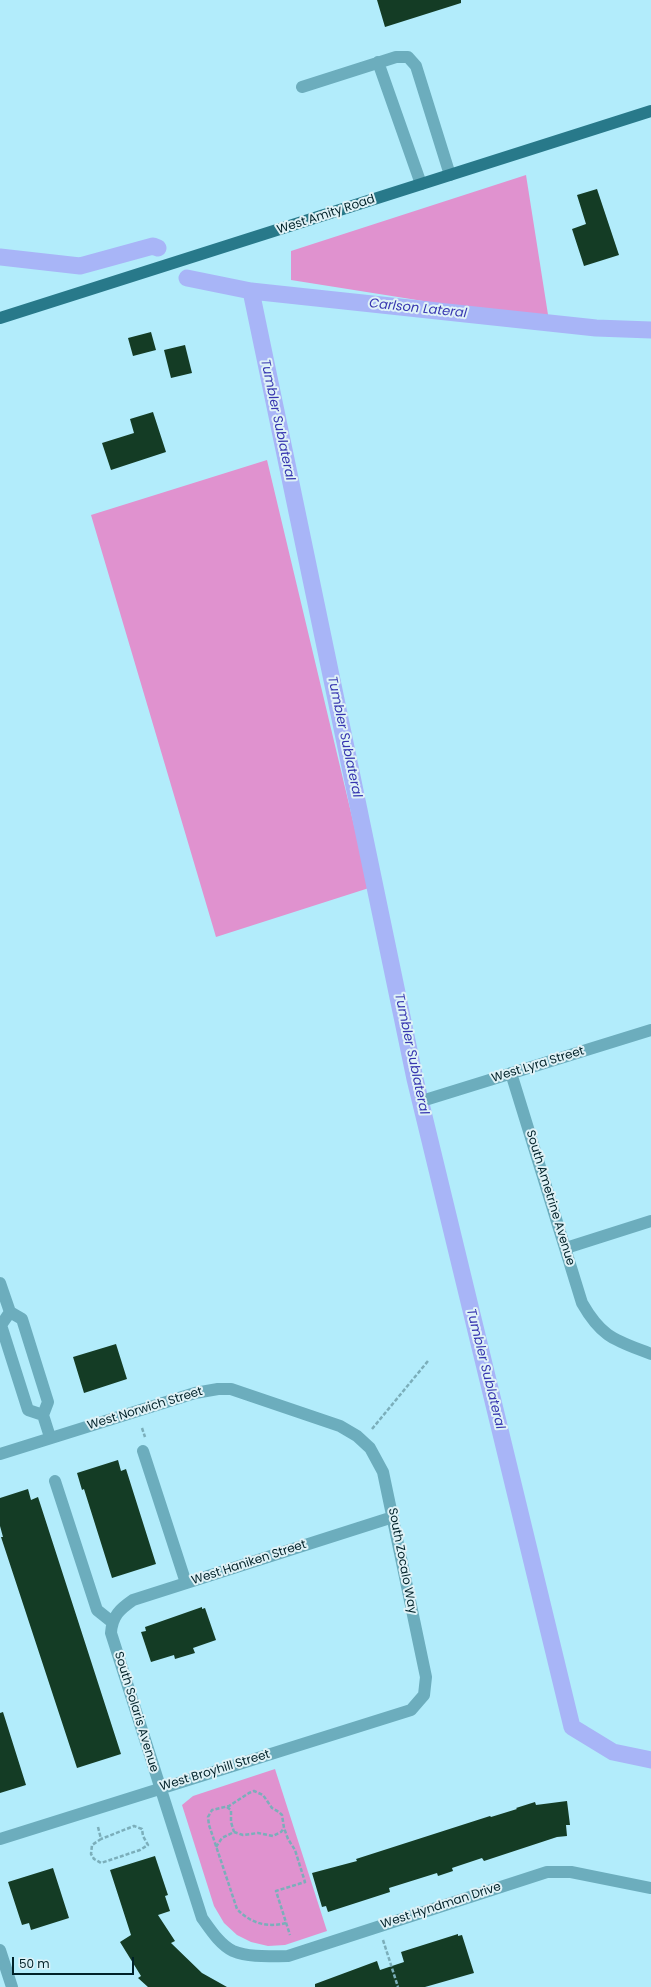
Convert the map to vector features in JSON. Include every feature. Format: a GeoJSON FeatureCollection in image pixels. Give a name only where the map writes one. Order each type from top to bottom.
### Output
{"type":"FeatureCollection","features":[{"type":"Feature","properties":{"kind":"main road","name":"West Amity Road"},"geometry":{"type":"LineString","coordinates":[[0,318],[651,110]]}},
{"type":"Feature","properties":{"kind":"street"},"geometry":{"type":"LineString","coordinates":[[302,88],[378,62],[402,56],[408,57],[414,62],[450,175]]}},
{"type":"Feature","properties":{"kind":"street"},"geometry":{"type":"LineString","coordinates":[[378,62],[421,184]]}},
{"type":"Feature","properties":{"kind":"street","name":"West Lyra Street"},"geometry":{"type":"LineString","coordinates":[[425,1100],[651,1030]]}},
{"type":"Feature","properties":{"kind":"street","name":"South Ametrine Avenue"},"geometry":{"type":"LineString","coordinates":[[511,1073],[582,1303],[593,1322],[611,1337],[651,1354]]}},
{"type":"Feature","properties":{"kind":"street"},"geometry":{"type":"LineString","coordinates":[[566,1248],[651,1222]]}},
{"type":"Feature","properties":{"kind":"street"},"geometry":{"type":"LineString","coordinates":[[1,1288],[10,1312],[22,1319],[48,1402],[43,1415],[50,1438]]}},
{"type":"Feature","properties":{"kind":"street"},"geometry":{"type":"LineString","coordinates":[[10,1312],[1,1325],[28,1410],[43,1415]]}},
{"type":"Feature","properties":{"kind":"street","name":"West Norwich Street"},"geometry":{"type":"LineString","coordinates":[[0,1454],[195,1393],[218,1389],[243,1392],[340,1426],[357,1436]]}},
{"type":"Feature","properties":{"kind":"street","name":"South Zocalo Way"},"geometry":{"type":"LineString","coordinates":[[357,1436],[370,1448],[379,1461],[383,1472],[426,1677],[424,1695]]}},
{"type":"Feature","properties":{"kind":"street"},"geometry":{"type":"LineString","coordinates":[[143,1451],[186,1583]]}},
{"type":"Feature","properties":{"kind":"street"},"geometry":{"type":"LineString","coordinates":[[55,1481],[97,1610],[112,1622]]}},
{"type":"Feature","properties":{"kind":"street","name":"West Haniken Street"},"geometry":{"type":"LineString","coordinates":[[112,1622],[121,1608],[133,1600],[393,1517]]}},
{"type":"Feature","properties":{"kind":"street","name":"South Solaris Avenue"},"geometry":{"type":"LineString","coordinates":[[112,1622],[111,1633],[202,1918],[215,1935],[233,1951]]}},
{"type":"Feature","properties":{"kind":"street","name":"West Broyhill Street"},"geometry":{"type":"LineString","coordinates":[[0,1839],[411,1710],[424,1695]]}},
{"type":"Feature","properties":{"kind":"street","name":"West Hyndman Drive"},"geometry":{"type":"LineString","coordinates":[[233,1951],[260,1957],[288,1956],[547,1872],[571,1872],[651,1888]]}},
{"type":"Feature","properties":{"kind":"street"},"geometry":{"type":"LineString","coordinates":[[0,1950],[12,1987]]}},
{"type":"Feature","properties":{"kind":"path"},"geometry":{"type":"LineString","coordinates":[[372,1429],[428,1361]]}},
{"type":"Feature","properties":{"kind":"path"},"geometry":{"type":"LineString","coordinates":[[286,1924],[269,1926],[260,1924],[252,1921],[240,1912],[232,1898],[216,1848],[208,1817],[212,1810],[226,1807],[249,1792],[259,1792],[263,1795],[272,1808],[280,1812],[284,1828],[288,1839],[295,1850],[305,1882],[276,1891],[290,1935]]}},
{"type":"Feature","properties":{"kind":"path"},"geometry":{"type":"LineString","coordinates":[[226,1807],[231,1810],[230,1822],[234,1832]]}},
{"type":"Feature","properties":{"kind":"path"},"geometry":{"type":"LineString","coordinates":[[134,1826],[142,1829],[143,1836],[148,1845],[140,1850],[101,1863],[94,1859],[90,1849],[92,1845],[101,1839],[134,1826]]}},
{"type":"Feature","properties":{"kind":"path"},"geometry":{"type":"LineString","coordinates":[[98,1827],[101,1839]]}},
{"type":"Feature","properties":{"kind":"path"},"geometry":{"type":"LineString","coordinates":[[216,1848],[222,1838],[234,1832],[243,1835],[258,1833],[273,1836],[281,1832],[284,1828]]}},
{"type":"Feature","properties":{"kind":"path"},"geometry":{"type":"LineString","coordinates":[[382,1940],[398,1987]]}},
{"type":"Feature","properties":{"kind":"shaded area"},"geometry":{"type":"Polygon","coordinates":[[[526,175],[549,321],[291,280],[291,251],[526,175]]]}},
{"type":"Feature","properties":{"kind":"shaded area"},"geometry":{"type":"Polygon","coordinates":[[[267,460],[369,888],[216,937],[91,515],[267,460]]]}},
{"type":"Feature","properties":{"kind":"shaded area"},"geometry":{"type":"Polygon","coordinates":[[[275,1769],[327,1931],[285,1945],[268,1946],[251,1942],[237,1935],[224,1923],[214,1906],[182,1805],[193,1796],[275,1769]]]}},
{"type":"Feature","properties":{"kind":"building"},"geometry":{"type":"Polygon","coordinates":[[[377,0],[461,0],[461,3],[385,27],[377,0]]]}},
{"type":"Feature","properties":{"kind":"building"},"geometry":{"type":"Polygon","coordinates":[[[597,189],[619,255],[584,266],[572,229],[586,224],[577,195],[597,189]]]}},
{"type":"Feature","properties":{"kind":"building"},"geometry":{"type":"Polygon","coordinates":[[[151,332],[156,350],[133,356],[128,338],[151,332]]]}},
{"type":"Feature","properties":{"kind":"building"},"geometry":{"type":"Polygon","coordinates":[[[185,345],[192,373],[171,378],[164,350],[185,345]]]}},
{"type":"Feature","properties":{"kind":"building"},"geometry":{"type":"Polygon","coordinates":[[[153,412],[166,452],[111,470],[102,443],[134,433],[130,419],[153,412]]]}},
{"type":"Feature","properties":{"kind":"building"},"geometry":{"type":"Polygon","coordinates":[[[116,1344],[127,1379],[84,1393],[73,1357],[116,1344]]]}},
{"type":"Feature","properties":{"kind":"building"},"geometry":{"type":"Polygon","coordinates":[[[118,1460],[121,1471],[126,1469],[156,1564],[112,1578],[84,1489],[82,1490],[77,1473],[118,1460]]]}},
{"type":"Feature","properties":{"kind":"building"},"geometry":{"type":"Polygon","coordinates":[[[28,1489],[31,1500],[38,1497],[121,1754],[77,1768],[1,1537],[3,1537],[0,1526],[0,1498],[28,1489]]]}},
{"type":"Feature","properties":{"kind":"building"},"geometry":{"type":"Polygon","coordinates":[[[202,1607],[202,1609],[205,1608],[216,1640],[193,1648],[195,1653],[175,1659],[174,1655],[151,1662],[141,1632],[146,1631],[145,1627],[202,1607]]]}},
{"type":"Feature","properties":{"kind":"building"},"geometry":{"type":"Polygon","coordinates":[[[3,1712],[26,1785],[0,1793],[0,1713],[3,1712]]]}},
{"type":"Feature","properties":{"kind":"building"},"geometry":{"type":"Polygon","coordinates":[[[567,1801],[570,1825],[566,1825],[567,1836],[557,1837],[484,1861],[482,1858],[452,1868],[453,1871],[438,1876],[437,1873],[389,1888],[390,1892],[328,1912],[326,1906],[322,1907],[312,1873],[357,1861],[356,1859],[490,1816],[491,1817],[517,1809],[516,1808],[535,1802],[536,1805],[567,1801]]]}},
{"type":"Feature","properties":{"kind":"building"},"geometry":{"type":"Polygon","coordinates":[[[155,1856],[168,1895],[165,1896],[170,1911],[158,1915],[175,1941],[171,1943],[202,1973],[227,1987],[148,1987],[138,1978],[141,1976],[120,1942],[131,1935],[110,1870],[155,1856]]]}},
{"type":"Feature","properties":{"kind":"building"},"geometry":{"type":"Polygon","coordinates":[[[53,1868],[69,1918],[31,1930],[29,1923],[22,1925],[8,1882],[53,1868]]]}},
{"type":"Feature","properties":{"kind":"building"},"geometry":{"type":"Polygon","coordinates":[[[458,1934],[458,1936],[462,1935],[474,1973],[425,1987],[315,1987],[315,1984],[377,1961],[380,1970],[404,1962],[401,1952],[458,1934]]]}},
{"type":"Feature","properties":{"kind":"waterway","name":"Carlson Lateral"},"geometry":{"type":"LineString","coordinates":[[0,257],[80,266],[153,246],[158,248]]}},
{"type":"Feature","properties":{"kind":"waterway","name":"Carlson Lateral"},"geometry":{"type":"LineString","coordinates":[[187,278],[251,291],[596,328],[651,330]]}},
{"type":"Feature","properties":{"kind":"waterway","name":"Tumbler Sublateral"},"geometry":{"type":"LineString","coordinates":[[251,291],[415,1079],[572,1727],[613,1752],[651,1760]]}}]}
